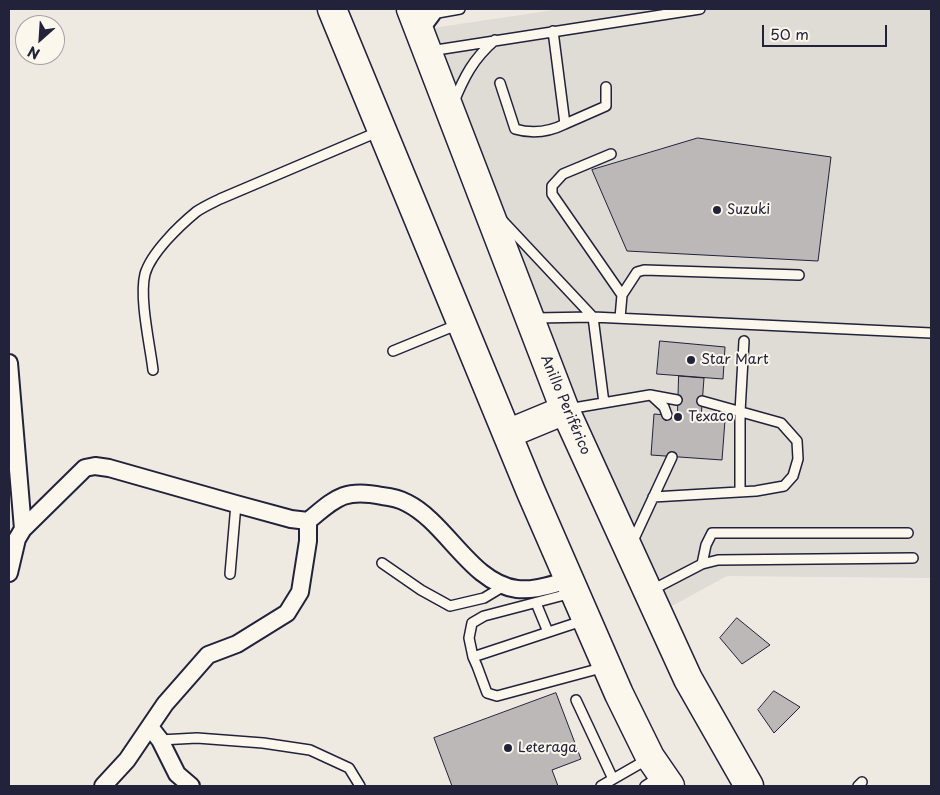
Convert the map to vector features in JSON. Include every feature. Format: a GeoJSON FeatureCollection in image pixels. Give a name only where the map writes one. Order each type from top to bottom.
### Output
{"type":"FeatureCollection","features":[{"type":"Feature","properties":{"kind":"highway"},"geometry":{"type":"LineString","coordinates":[[332,9],[507,434],[572,586],[657,776]]}},
{"type":"Feature","properties":{"kind":"highway","name":"Anillo Periférico"},"geometry":{"type":"LineString","coordinates":[[425,22],[450,111],[565,410],[688,679],[749,786]]}},
{"type":"Feature","properties":{"kind":"highway"},"geometry":{"type":"LineString","coordinates":[[507,434],[565,410]]}},
{"type":"Feature","properties":{"kind":"street"},"geometry":{"type":"LineString","coordinates":[[9,363],[23,529]]}},
{"type":"Feature","properties":{"kind":"street"},"geometry":{"type":"LineString","coordinates":[[9,573],[17,539],[23,529],[78,474],[86,468],[95,466],[308,522]]}},
{"type":"Feature","properties":{"kind":"street"},"geometry":{"type":"LineString","coordinates":[[103,786],[127,760],[165,704],[208,655],[237,644],[287,613],[300,592],[308,541],[308,522],[331,502],[350,492],[370,493],[408,504],[421,512],[479,570],[504,586],[532,590],[572,586]]}},
{"type":"Feature","properties":{"kind":"street"},"geometry":{"type":"LineString","coordinates":[[150,727],[160,740],[177,774],[191,786]]}},
{"type":"Feature","properties":{"kind":"lane"},"geometry":{"type":"LineString","coordinates":[[425,22],[460,9]]}},
{"type":"Feature","properties":{"kind":"lane"},"geometry":{"type":"LineString","coordinates":[[425,22],[495,39],[700,9]]}},
{"type":"Feature","properties":{"kind":"lane"},"geometry":{"type":"LineString","coordinates":[[553,31],[565,124]]}},
{"type":"Feature","properties":{"kind":"lane"},"geometry":{"type":"LineString","coordinates":[[450,111],[463,80],[476,59],[495,39]]}},
{"type":"Feature","properties":{"kind":"lane"},"geometry":{"type":"LineString","coordinates":[[500,83],[515,129],[527,133],[555,129],[606,106],[606,87]]}},
{"type":"Feature","properties":{"kind":"lane"},"geometry":{"type":"LineString","coordinates":[[153,370],[143,296],[145,275],[151,259],[174,233],[198,211],[220,199],[382,130]]}},
{"type":"Feature","properties":{"kind":"lane"},"geometry":{"type":"LineString","coordinates":[[611,154],[563,174],[552,186],[552,194],[622,296]]}},
{"type":"Feature","properties":{"kind":"lane"},"geometry":{"type":"LineString","coordinates":[[484,200],[593,317],[604,403]]}},
{"type":"Feature","properties":{"kind":"lane"},"geometry":{"type":"LineString","coordinates":[[620,318],[622,296],[637,272],[644,270],[799,275]]}},
{"type":"Feature","properties":{"kind":"lane"},"geometry":{"type":"LineString","coordinates":[[529,318],[620,318],[931,333]]}},
{"type":"Feature","properties":{"kind":"lane"},"geometry":{"type":"LineString","coordinates":[[393,351],[461,323]]}},
{"type":"Feature","properties":{"kind":"lane"},"geometry":{"type":"LineString","coordinates":[[740,492],[740,412],[744,342]]}},
{"type":"Feature","properties":{"kind":"lane"},"geometry":{"type":"LineString","coordinates":[[650,395],[664,407],[667,416]]}},
{"type":"Feature","properties":{"kind":"lane"},"geometry":{"type":"LineString","coordinates":[[565,410],[650,395],[677,400]]}},
{"type":"Feature","properties":{"kind":"lane"},"geometry":{"type":"LineString","coordinates":[[653,497],[740,492],[784,486],[793,476],[798,459],[797,441],[781,423],[702,401]]}},
{"type":"Feature","properties":{"kind":"lane"},"geometry":{"type":"LineString","coordinates":[[628,550],[672,457]]}},
{"type":"Feature","properties":{"kind":"lane"},"geometry":{"type":"LineString","coordinates":[[230,574],[236,504]]}},
{"type":"Feature","properties":{"kind":"lane"},"geometry":{"type":"LineString","coordinates":[[702,564],[706,545],[712,534],[908,533]]}},
{"type":"Feature","properties":{"kind":"lane"},"geometry":{"type":"LineString","coordinates":[[648,593],[702,564],[718,560],[913,558]]}},
{"type":"Feature","properties":{"kind":"lane"},"geometry":{"type":"LineString","coordinates":[[382,563],[421,590],[450,606],[484,598],[504,586]]}},
{"type":"Feature","properties":{"kind":"lane"},"geometry":{"type":"LineString","coordinates":[[572,586],[536,604],[484,616],[472,622],[468,638],[487,693],[497,696],[608,666]]}},
{"type":"Feature","properties":{"kind":"lane"},"geometry":{"type":"LineString","coordinates":[[536,604],[548,632]]}},
{"type":"Feature","properties":{"kind":"lane"},"geometry":{"type":"LineString","coordinates":[[473,657],[587,620]]}},
{"type":"Feature","properties":{"kind":"lane"},"geometry":{"type":"LineString","coordinates":[[576,700],[613,779]]}},
{"type":"Feature","properties":{"kind":"lane"},"geometry":{"type":"LineString","coordinates":[[160,740],[197,738],[310,750],[349,768],[360,786]]}},
{"type":"Feature","properties":{"kind":"lane"},"geometry":{"type":"LineString","coordinates":[[601,786],[613,779],[657,776]]}},
{"type":"Feature","properties":{"kind":"shaded area"},"geometry":{"type":"Polygon","coordinates":[[[560,9],[931,9],[931,578],[727,576],[657,614],[420,30],[560,9]]]}},
{"type":"Feature","properties":{"kind":"building","name":"Suzuki"},"geometry":{"type":"Polygon","coordinates":[[[698,138],[831,157],[818,261],[627,251],[592,170],[698,138]]]}},
{"type":"Feature","properties":{"kind":"building","name":"Star Mart"},"geometry":{"type":"Polygon","coordinates":[[[660,341],[725,347],[723,379],[657,374],[660,341]]]}},
{"type":"Feature","properties":{"kind":"building","name":"Texaco"},"geometry":{"type":"Polygon","coordinates":[[[679,376],[704,378],[701,418],[725,420],[722,460],[651,455],[654,414],[677,416],[679,376]]]}},
{"type":"Feature","properties":{"kind":"building"},"geometry":{"type":"Polygon","coordinates":[[[737,618],[770,645],[742,664],[720,638],[737,618]]]}},
{"type":"Feature","properties":{"kind":"building"},"geometry":{"type":"Polygon","coordinates":[[[774,691],[800,707],[774,733],[758,710],[774,691]]]}},
{"type":"Feature","properties":{"kind":"building","name":"Leteraga"},"geometry":{"type":"Polygon","coordinates":[[[556,693],[581,759],[552,770],[558,786],[452,786],[434,738],[556,693]]]}},
{"type":"Feature","properties":{"kind":"place","name":"Suzuki"},"geometry":{"type":"Point","coordinates":[717,210]}},
{"type":"Feature","properties":{"kind":"place","name":"Star Mart"},"geometry":{"type":"Point","coordinates":[691,360]}},
{"type":"Feature","properties":{"kind":"place","name":"Texaco"},"geometry":{"type":"Point","coordinates":[678,417]}},
{"type":"Feature","properties":{"kind":"place","name":"Leteraga"},"geometry":{"type":"Point","coordinates":[508,748]}}]}
